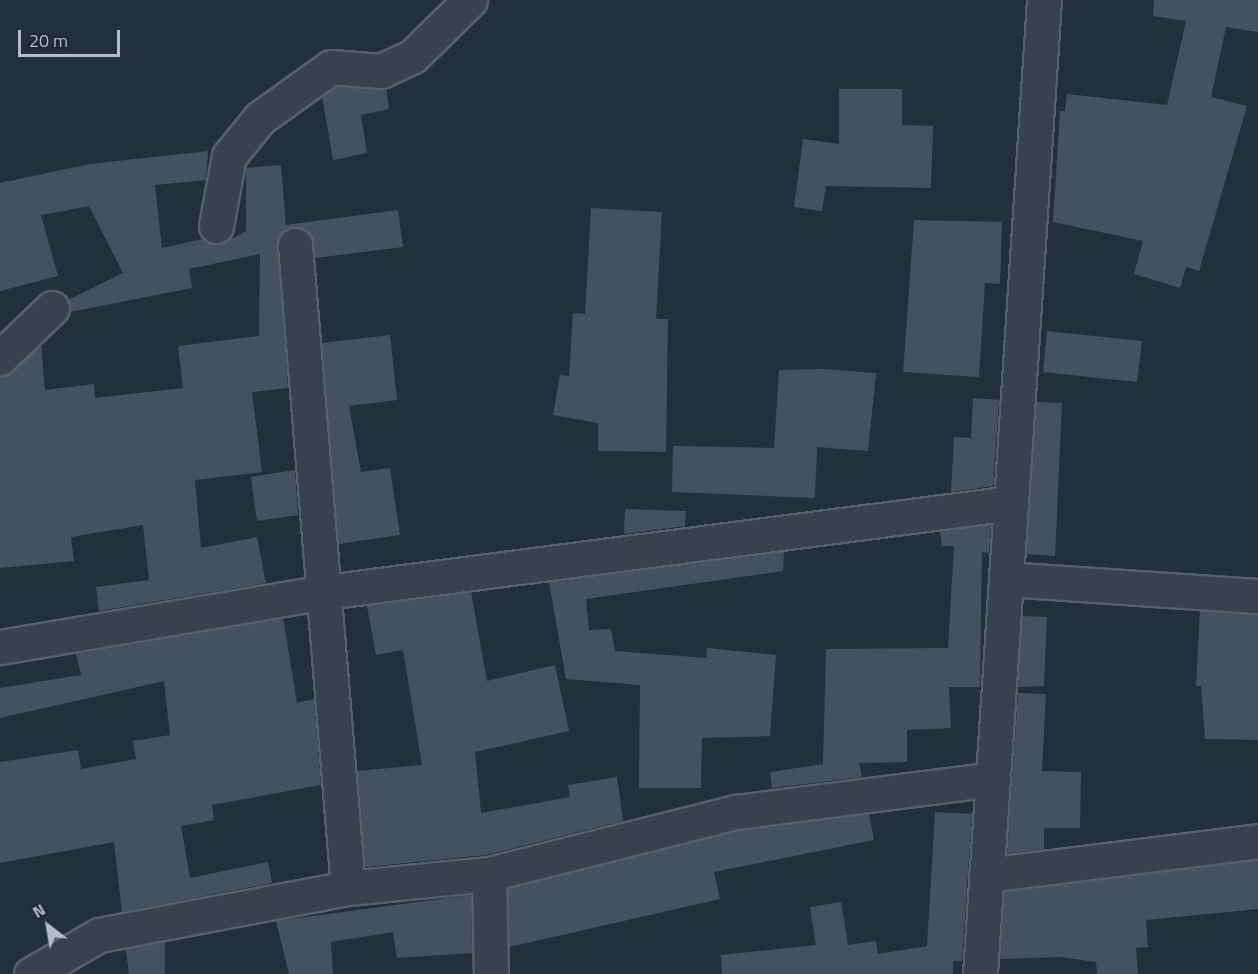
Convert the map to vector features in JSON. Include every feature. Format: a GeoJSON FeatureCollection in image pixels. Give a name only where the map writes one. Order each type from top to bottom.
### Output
{"type":"FeatureCollection","features":[{"type":"Feature","properties":{"kind":"street"},"geometry":{"type":"LineString","coordinates":[[216,226],[229,156],[260,118],[331,67],[381,71],[413,56],[470,0]]}},
{"type":"Feature","properties":{"kind":"street"},"geometry":{"type":"LineString","coordinates":[[980,974],[1044,0]]}},
{"type":"Feature","properties":{"kind":"street"},"geometry":{"type":"LineString","coordinates":[[295,245],[326,592],[348,888]]}},
{"type":"Feature","properties":{"kind":"street"},"geometry":{"type":"LineString","coordinates":[[0,358],[52,308]]}},
{"type":"Feature","properties":{"kind":"street"},"geometry":{"type":"LineString","coordinates":[[0,647],[326,592],[1011,503]]}},
{"type":"Feature","properties":{"kind":"street"},"geometry":{"type":"LineString","coordinates":[[1006,579],[1258,596]]}},
{"type":"Feature","properties":{"kind":"street"},"geometry":{"type":"LineString","coordinates":[[31,974],[99,935],[348,888],[489,874],[736,812],[993,778]]}},
{"type":"Feature","properties":{"kind":"street"},"geometry":{"type":"LineString","coordinates":[[986,875],[1258,841]]}},
{"type":"Feature","properties":{"kind":"street"},"geometry":{"type":"LineString","coordinates":[[489,874],[491,974]]}},
{"type":"Feature","properties":{"kind":"building"},"geometry":{"type":"Polygon","coordinates":[[[1154,0],[1258,0],[1258,32],[1226,27],[1211,97],[1247,106],[1199,271],[1186,267],[1180,288],[1134,274],[1143,241],[1053,222],[1060,111],[1065,111],[1067,94],[1167,105],[1186,21],[1153,16],[1154,0]]]}},
{"type":"Feature","properties":{"kind":"building"},"geometry":{"type":"Polygon","coordinates":[[[336,86],[386,89],[389,109],[361,115],[367,153],[333,160],[322,96],[336,86]]]}},
{"type":"Feature","properties":{"kind":"building"},"geometry":{"type":"Polygon","coordinates":[[[839,89],[902,89],[902,125],[933,126],[931,188],[826,186],[822,211],[794,207],[803,139],[839,144],[839,89]]]}},
{"type":"Feature","properties":{"kind":"building"},"geometry":{"type":"Polygon","coordinates":[[[208,151],[206,180],[155,185],[162,248],[203,239],[222,244],[246,231],[246,168],[281,165],[286,225],[398,210],[403,247],[315,258],[311,235],[304,228],[285,229],[278,238],[288,388],[252,392],[262,472],[195,480],[201,548],[257,537],[266,583],[99,611],[96,587],[149,580],[143,525],[71,537],[74,561],[0,568],[0,376],[13,372],[41,345],[45,390],[94,384],[95,398],[183,388],[178,346],[259,336],[260,254],[189,269],[192,288],[70,312],[68,300],[123,273],[89,206],[41,215],[58,276],[0,291],[0,183],[90,164],[208,151]]]}},
{"type":"Feature","properties":{"kind":"building"},"geometry":{"type":"Polygon","coordinates":[[[591,208],[662,212],[656,319],[668,319],[666,452],[598,451],[598,423],[553,415],[560,375],[569,376],[573,313],[585,314],[591,208]]]}},
{"type":"Feature","properties":{"kind":"building"},"geometry":{"type":"Polygon","coordinates":[[[914,220],[1002,222],[1000,284],[985,283],[979,377],[903,372],[914,220]]]}},
{"type":"Feature","properties":{"kind":"building"},"geometry":{"type":"Polygon","coordinates":[[[1047,331],[1142,341],[1137,382],[1043,372],[1047,331]]]}},
{"type":"Feature","properties":{"kind":"building"},"geometry":{"type":"Polygon","coordinates":[[[390,335],[397,400],[349,406],[361,472],[390,468],[400,535],[338,544],[322,343],[390,335]]]}},
{"type":"Feature","properties":{"kind":"building"},"geometry":{"type":"Polygon","coordinates":[[[824,369],[876,373],[868,451],[817,447],[815,498],[672,492],[673,446],[774,448],[779,370],[824,369]]]}},
{"type":"Feature","properties":{"kind":"building"},"geometry":{"type":"Polygon","coordinates":[[[973,398],[999,400],[993,486],[951,492],[954,437],[971,438],[973,398]]]}},
{"type":"Feature","properties":{"kind":"building"},"geometry":{"type":"Polygon","coordinates":[[[1036,402],[1062,403],[1055,556],[1026,554],[1036,402]]]}},
{"type":"Feature","properties":{"kind":"building"},"geometry":{"type":"Polygon","coordinates":[[[295,470],[298,515],[257,521],[251,477],[295,470]]]}},
{"type":"Feature","properties":{"kind":"building"},"geometry":{"type":"Polygon","coordinates":[[[625,509],[686,511],[685,526],[624,534],[625,509]]]}},
{"type":"Feature","properties":{"kind":"building"},"geometry":{"type":"Polygon","coordinates":[[[991,525],[989,553],[982,552],[980,687],[949,687],[951,728],[907,730],[907,762],[859,763],[862,777],[772,788],[770,772],[823,764],[826,649],[948,648],[954,546],[942,546],[940,531],[991,525]]]}},
{"type":"Feature","properties":{"kind":"building"},"geometry":{"type":"Polygon","coordinates":[[[784,551],[783,571],[586,599],[589,630],[611,629],[615,651],[706,658],[707,648],[776,655],[770,736],[702,738],[701,788],[639,788],[640,685],[566,679],[549,582],[784,551]]]}},
{"type":"Feature","properties":{"kind":"building"},"geometry":{"type":"Polygon","coordinates":[[[471,592],[487,681],[555,665],[569,731],[475,752],[481,813],[570,797],[568,785],[617,777],[623,821],[486,855],[365,867],[357,771],[422,765],[403,650],[376,655],[367,606],[471,592]]]}},
{"type":"Feature","properties":{"kind":"building"},"geometry":{"type":"Polygon","coordinates":[[[1200,611],[1258,615],[1258,740],[1205,739],[1201,686],[1196,686],[1200,611]]]}},
{"type":"Feature","properties":{"kind":"building"},"geometry":{"type":"Polygon","coordinates":[[[1022,616],[1047,617],[1044,686],[1018,687],[1022,616]]]}},
{"type":"Feature","properties":{"kind":"building"},"geometry":{"type":"Polygon","coordinates":[[[283,618],[297,703],[314,699],[321,785],[212,805],[214,820],[181,826],[190,878],[268,862],[272,883],[122,912],[114,842],[0,863],[0,762],[78,750],[81,769],[136,759],[133,741],[170,735],[164,681],[0,718],[0,688],[81,675],[76,654],[283,618]]]}},
{"type":"Feature","properties":{"kind":"building"},"geometry":{"type":"Polygon","coordinates":[[[1018,693],[1046,694],[1042,771],[1081,772],[1080,828],[1044,828],[1044,849],[1007,854],[1018,693]]]}},
{"type":"Feature","properties":{"kind":"building"},"geometry":{"type":"Polygon","coordinates":[[[935,812],[972,814],[962,961],[953,961],[953,974],[722,974],[721,955],[816,945],[810,907],[841,902],[848,945],[876,941],[878,954],[927,946],[935,812]]]}},
{"type":"Feature","properties":{"kind":"building"},"geometry":{"type":"Polygon","coordinates":[[[869,814],[874,840],[714,872],[720,899],[509,947],[508,889],[739,830],[869,814]]]}},
{"type":"Feature","properties":{"kind":"building"},"geometry":{"type":"Polygon","coordinates":[[[1258,860],[1258,909],[1146,920],[1148,947],[1136,948],[1138,974],[1097,974],[1096,962],[1061,957],[1000,959],[1004,892],[1258,860]]]}},
{"type":"Feature","properties":{"kind":"building"},"geometry":{"type":"Polygon","coordinates":[[[471,895],[472,953],[397,958],[393,932],[331,942],[333,974],[289,974],[276,921],[471,895]]]}},
{"type":"Feature","properties":{"kind":"building"},"geometry":{"type":"Polygon","coordinates":[[[165,942],[165,974],[129,974],[126,949],[165,942]]]}}]}
